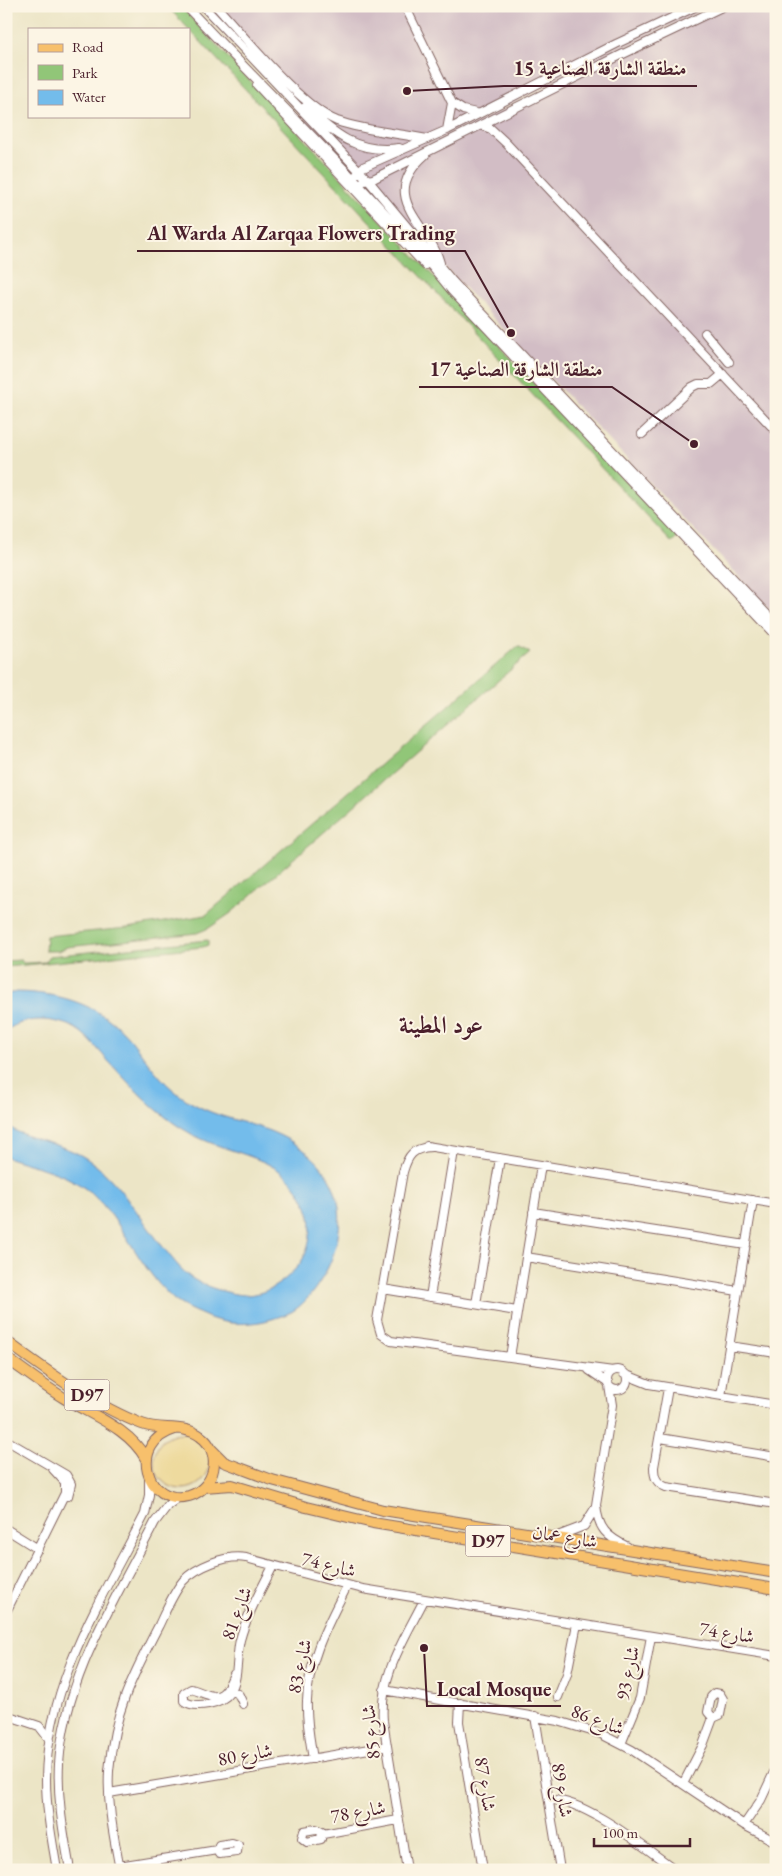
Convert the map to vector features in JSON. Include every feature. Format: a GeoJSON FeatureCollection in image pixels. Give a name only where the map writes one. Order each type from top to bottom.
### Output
{"type":"FeatureCollection","features":[{"type":"Feature","properties":{"kind":"main road","name":"D97"},"geometry":{"type":"LineString","coordinates":[[6,1341],[65,1382],[135,1421],[151,1427],[175,1429]]}},
{"type":"Feature","properties":{"kind":"main road","name":"D97"},"geometry":{"type":"LineString","coordinates":[[6,1358],[56,1393],[125,1433],[146,1459]]}},
{"type":"Feature","properties":{"kind":"main road"},"geometry":{"type":"LineString","coordinates":[[175,1429],[192,1431],[200,1436],[211,1449],[214,1457],[212,1474],[204,1487],[188,1496],[179,1497],[158,1489],[149,1477],[146,1459],[153,1443],[166,1432],[175,1429]]}},
{"type":"Feature","properties":{"kind":"main road","name":"شارع عمان"},"geometry":{"type":"LineString","coordinates":[[211,1449],[219,1458],[236,1467],[299,1489],[347,1502],[419,1517],[776,1573]]}},
{"type":"Feature","properties":{"kind":"main road","name":"شارع عمان"},"geometry":{"type":"LineString","coordinates":[[204,1487],[232,1485],[306,1507],[373,1523],[776,1589]]}},
{"type":"Feature","properties":{"kind":"street"},"geometry":{"type":"LineString","coordinates":[[186,6],[253,78],[267,89],[355,180],[411,240],[452,291]]}},
{"type":"Feature","properties":{"kind":"street"},"geometry":{"type":"LineString","coordinates":[[203,6],[359,170],[440,267],[776,624]]}},
{"type":"Feature","properties":{"kind":"street"},"geometry":{"type":"LineString","coordinates":[[216,6],[294,89],[328,117],[348,124],[427,139]]}},
{"type":"Feature","properties":{"kind":"street"},"geometry":{"type":"LineString","coordinates":[[405,6],[452,103],[463,110],[476,113]]}},
{"type":"Feature","properties":{"kind":"street"},"geometry":{"type":"LineString","coordinates":[[355,180],[368,180],[621,54],[724,6]]}},
{"type":"Feature","properties":{"kind":"street"},"geometry":{"type":"LineString","coordinates":[[355,180],[359,170],[446,130],[476,113],[695,7]]}},
{"type":"Feature","properties":{"kind":"street"},"geometry":{"type":"LineString","coordinates":[[262,69],[314,116],[353,144],[373,150],[386,150],[417,143]]}},
{"type":"Feature","properties":{"kind":"street"},"geometry":{"type":"LineString","coordinates":[[253,78],[259,88],[296,128],[776,636]]}},
{"type":"Feature","properties":{"kind":"street"},"geometry":{"type":"LineString","coordinates":[[446,130],[452,103]]}},
{"type":"Feature","properties":{"kind":"street"},"geometry":{"type":"LineString","coordinates":[[502,114],[498,129],[506,143]]}},
{"type":"Feature","properties":{"kind":"street"},"geometry":{"type":"LineString","coordinates":[[481,125],[491,129],[506,143],[776,431]]}},
{"type":"Feature","properties":{"kind":"street"},"geometry":{"type":"LineString","coordinates":[[431,149],[413,168],[408,177],[406,197],[410,214],[435,250],[440,267]]}},
{"type":"Feature","properties":{"kind":"street"},"geometry":{"type":"LineString","coordinates":[[705,333],[729,362]]}},
{"type":"Feature","properties":{"kind":"street"},"geometry":{"type":"LineString","coordinates":[[702,352],[713,342]]}},
{"type":"Feature","properties":{"kind":"street"},"geometry":{"type":"LineString","coordinates":[[642,434],[692,387],[698,384],[711,384],[723,374]]}},
{"type":"Feature","properties":{"kind":"street"},"geometry":{"type":"LineString","coordinates":[[776,1204],[454,1150],[431,1147],[418,1148],[410,1153],[403,1172],[380,1310],[382,1329],[399,1341],[585,1368],[619,1370],[624,1374],[649,1384],[776,1405]]}},
{"type":"Feature","properties":{"kind":"street"},"geometry":{"type":"LineString","coordinates":[[430,1296],[454,1150]]}},
{"type":"Feature","properties":{"kind":"street"},"geometry":{"type":"LineString","coordinates":[[476,1304],[500,1158]]}},
{"type":"Feature","properties":{"kind":"street"},"geometry":{"type":"LineString","coordinates":[[510,1357],[541,1165]]}},
{"type":"Feature","properties":{"kind":"street"},"geometry":{"type":"LineString","coordinates":[[721,1396],[753,1200]]}},
{"type":"Feature","properties":{"kind":"street"},"geometry":{"type":"LineString","coordinates":[[533,1212],[746,1245]]}},
{"type":"Feature","properties":{"kind":"street"},"geometry":{"type":"LineString","coordinates":[[526,1257],[738,1291]]}},
{"type":"Feature","properties":{"kind":"street"},"geometry":{"type":"LineString","coordinates":[[383,1289],[517,1311]]}},
{"type":"Feature","properties":{"kind":"street"},"geometry":{"type":"LineString","coordinates":[[729,1346],[776,1353]]}},
{"type":"Feature","properties":{"kind":"street"},"geometry":{"type":"LineString","coordinates":[[585,1368],[614,1389],[649,1384]]}},
{"type":"Feature","properties":{"kind":"street"},"geometry":{"type":"LineString","coordinates":[[613,1371],[607,1377],[611,1410],[596,1505],[598,1519],[604,1532],[614,1541],[634,1550]]}},
{"type":"Feature","properties":{"kind":"street"},"geometry":{"type":"LineString","coordinates":[[611,1410],[626,1379],[624,1374]]}},
{"type":"Feature","properties":{"kind":"street"},"geometry":{"type":"LineString","coordinates":[[668,1388],[654,1475],[660,1484],[776,1504]]}},
{"type":"Feature","properties":{"kind":"street"},"geometry":{"type":"LineString","coordinates":[[660,1438],[776,1457]]}},
{"type":"Feature","properties":{"kind":"street"},"geometry":{"type":"LineString","coordinates":[[6,1440],[53,1469],[66,1485],[62,1504],[6,1612]]}},
{"type":"Feature","properties":{"kind":"street"},"geometry":{"type":"LineString","coordinates":[[57,1870],[47,1805],[46,1778],[53,1718],[72,1658],[145,1514],[149,1495],[149,1477]]}},
{"type":"Feature","properties":{"kind":"street"},"geometry":{"type":"LineString","coordinates":[[70,1870],[58,1777],[62,1738],[71,1699],[90,1649],[159,1516],[168,1505],[179,1497]]}},
{"type":"Feature","properties":{"kind":"street"},"geometry":{"type":"LineString","coordinates":[[554,1537],[581,1528],[588,1521],[596,1505]]}},
{"type":"Feature","properties":{"kind":"street"},"geometry":{"type":"LineString","coordinates":[[6,1528],[38,1549]]}},
{"type":"Feature","properties":{"kind":"street","name":"شارع 74"},"geometry":{"type":"LineString","coordinates":[[120,1868],[108,1793],[110,1757],[121,1704],[131,1680],[180,1585],[198,1570],[232,1558],[241,1557],[347,1586],[424,1600],[776,1656]]}},
{"type":"Feature","properties":{"kind":"street","name":"شارع 81"},"geometry":{"type":"LineString","coordinates":[[231,1690],[244,1628],[273,1566]]}},
{"type":"Feature","properties":{"kind":"street","name":"شارع 83"},"geometry":{"type":"LineString","coordinates":[[313,1759],[307,1712],[309,1678],[320,1641],[347,1586]]}},
{"type":"Feature","properties":{"kind":"street","name":"شارع 85"},"geometry":{"type":"LineString","coordinates":[[407,1870],[382,1711],[388,1673],[424,1600]]}},
{"type":"Feature","properties":{"kind":"street"},"geometry":{"type":"LineString","coordinates":[[558,1697],[567,1674],[577,1624]]}},
{"type":"Feature","properties":{"kind":"street","name":"شارع 93"},"geometry":{"type":"LineString","coordinates":[[621,1744],[640,1698],[651,1636]]}},
{"type":"Feature","properties":{"kind":"street","name":"شارع 81"},"geometry":{"type":"LineString","coordinates":[[190,1704],[206,1700],[209,1698],[208,1695],[216,1697],[223,1693],[234,1674]]}},
{"type":"Feature","properties":{"kind":"street"},"geometry":{"type":"LineString","coordinates":[[208,1695],[194,1689],[186,1690],[183,1697],[184,1701],[190,1704],[219,1701],[231,1690],[239,1695],[243,1704]]}},
{"type":"Feature","properties":{"kind":"street","name":"شارع 86"},"geometry":{"type":"LineString","coordinates":[[384,1690],[535,1716],[574,1725],[621,1744],[744,1825],[776,1842]]}},
{"type":"Feature","properties":{"kind":"street","name":"شارع 87"},"geometry":{"type":"LineString","coordinates":[[460,1703],[459,1722],[483,1870]]}},
{"type":"Feature","properties":{"kind":"street"},"geometry":{"type":"LineString","coordinates":[[6,1715],[34,1723],[43,1729],[50,1740]]}},
{"type":"Feature","properties":{"kind":"street","name":"شارع 89"},"geometry":{"type":"LineString","coordinates":[[535,1716],[560,1870]]}},
{"type":"Feature","properties":{"kind":"street"},"geometry":{"type":"LineString","coordinates":[[34,1723],[53,1718]]}},
{"type":"Feature","properties":{"kind":"street"},"geometry":{"type":"LineString","coordinates":[[683,1784],[703,1745],[713,1718]]}},
{"type":"Feature","properties":{"kind":"street","name":"شارع 80"},"geometry":{"type":"LineString","coordinates":[[108,1793],[387,1746]]}},
{"type":"Feature","properties":{"kind":"street"},"geometry":{"type":"LineString","coordinates":[[744,1825],[768,1786],[776,1768]]}},
{"type":"Feature","properties":{"kind":"street"},"geometry":{"type":"LineString","coordinates":[[768,1786],[776,1792]]}},
{"type":"Feature","properties":{"kind":"street"},"geometry":{"type":"LineString","coordinates":[[549,1800],[562,1800],[582,1808],[676,1870]]}},
{"type":"Feature","properties":{"kind":"street","name":"شارع 78"},"geometry":{"type":"LineString","coordinates":[[323,1834],[398,1820]]}},
{"type":"Feature","properties":{"kind":"street"},"geometry":{"type":"LineString","coordinates":[[120,1868],[217,1850]]}},
{"type":"Feature","properties":{"kind":"shaded area"},"geometry":{"type":"Polygon","coordinates":[[[197,6],[712,6],[408,154],[725,6],[776,6],[776,616],[197,6]]]}},
{"type":"Feature","properties":{"kind":"green space"},"geometry":{"type":"Polygon","coordinates":[[[167,6],[180,6],[678,537],[672,543],[190,30],[190,28],[188,28],[167,6]]]}},
{"type":"Feature","properties":{"kind":"green space"},"geometry":{"type":"Polygon","coordinates":[[[518,646],[530,653],[231,913],[209,928],[197,933],[67,947],[59,951],[45,951],[46,936],[127,928],[206,915],[518,646]]]}},
{"type":"Feature","properties":{"kind":"green space"},"geometry":{"type":"Polygon","coordinates":[[[208,940],[208,945],[203,947],[6,967],[6,961],[21,960],[23,963],[46,962],[49,956],[208,940]]]}},
{"type":"Feature","properties":{"kind":"sand"},"geometry":{"type":"Polygon","coordinates":[[[176,1433],[188,1433],[202,1441],[210,1455],[208,1472],[202,1481],[188,1489],[176,1489],[166,1484],[159,1477],[154,1467],[154,1455],[159,1445],[166,1438],[176,1433]]]}},
{"type":"Feature","properties":{"kind":"water"},"geometry":{"type":"Polygon","coordinates":[[[17,992],[65,998],[94,1010],[119,1028],[131,1040],[160,1077],[181,1096],[218,1115],[279,1135],[297,1145],[325,1171],[333,1187],[338,1204],[340,1222],[337,1242],[330,1263],[319,1283],[299,1307],[288,1314],[254,1323],[228,1323],[189,1309],[172,1298],[158,1283],[122,1230],[91,1193],[61,1175],[6,1157],[6,1124],[21,1134],[65,1148],[84,1157],[96,1165],[117,1186],[163,1247],[190,1277],[217,1290],[248,1295],[266,1291],[291,1274],[305,1255],[311,1226],[309,1213],[300,1193],[289,1178],[259,1160],[206,1141],[177,1126],[147,1102],[92,1042],[75,1028],[52,1021],[36,1020],[20,1023],[6,1031],[6,994],[17,992]]]}},
{"type":"Feature","properties":{"kind":"place","name":"منطقة الشارقة الصناعية 15"},"geometry":{"type":"Point","coordinates":[407,91]}},
{"type":"Feature","properties":{"kind":"place","name":"Al Warda Al Zarqaa Flowers Trading"},"geometry":{"type":"Point","coordinates":[511,333]}},
{"type":"Feature","properties":{"kind":"place","name":"منطقة الشارقة الصناعية 17"},"geometry":{"type":"Point","coordinates":[694,444]}},
{"type":"Feature","properties":{"kind":"place","name":"Local Mosque"},"geometry":{"type":"Point","coordinates":[424,1648]}},
{"type":"Feature","properties":{"kind":"district","name":"عود المطينة"},"geometry":{"type":"Point","coordinates":[441,1025]}}]}
